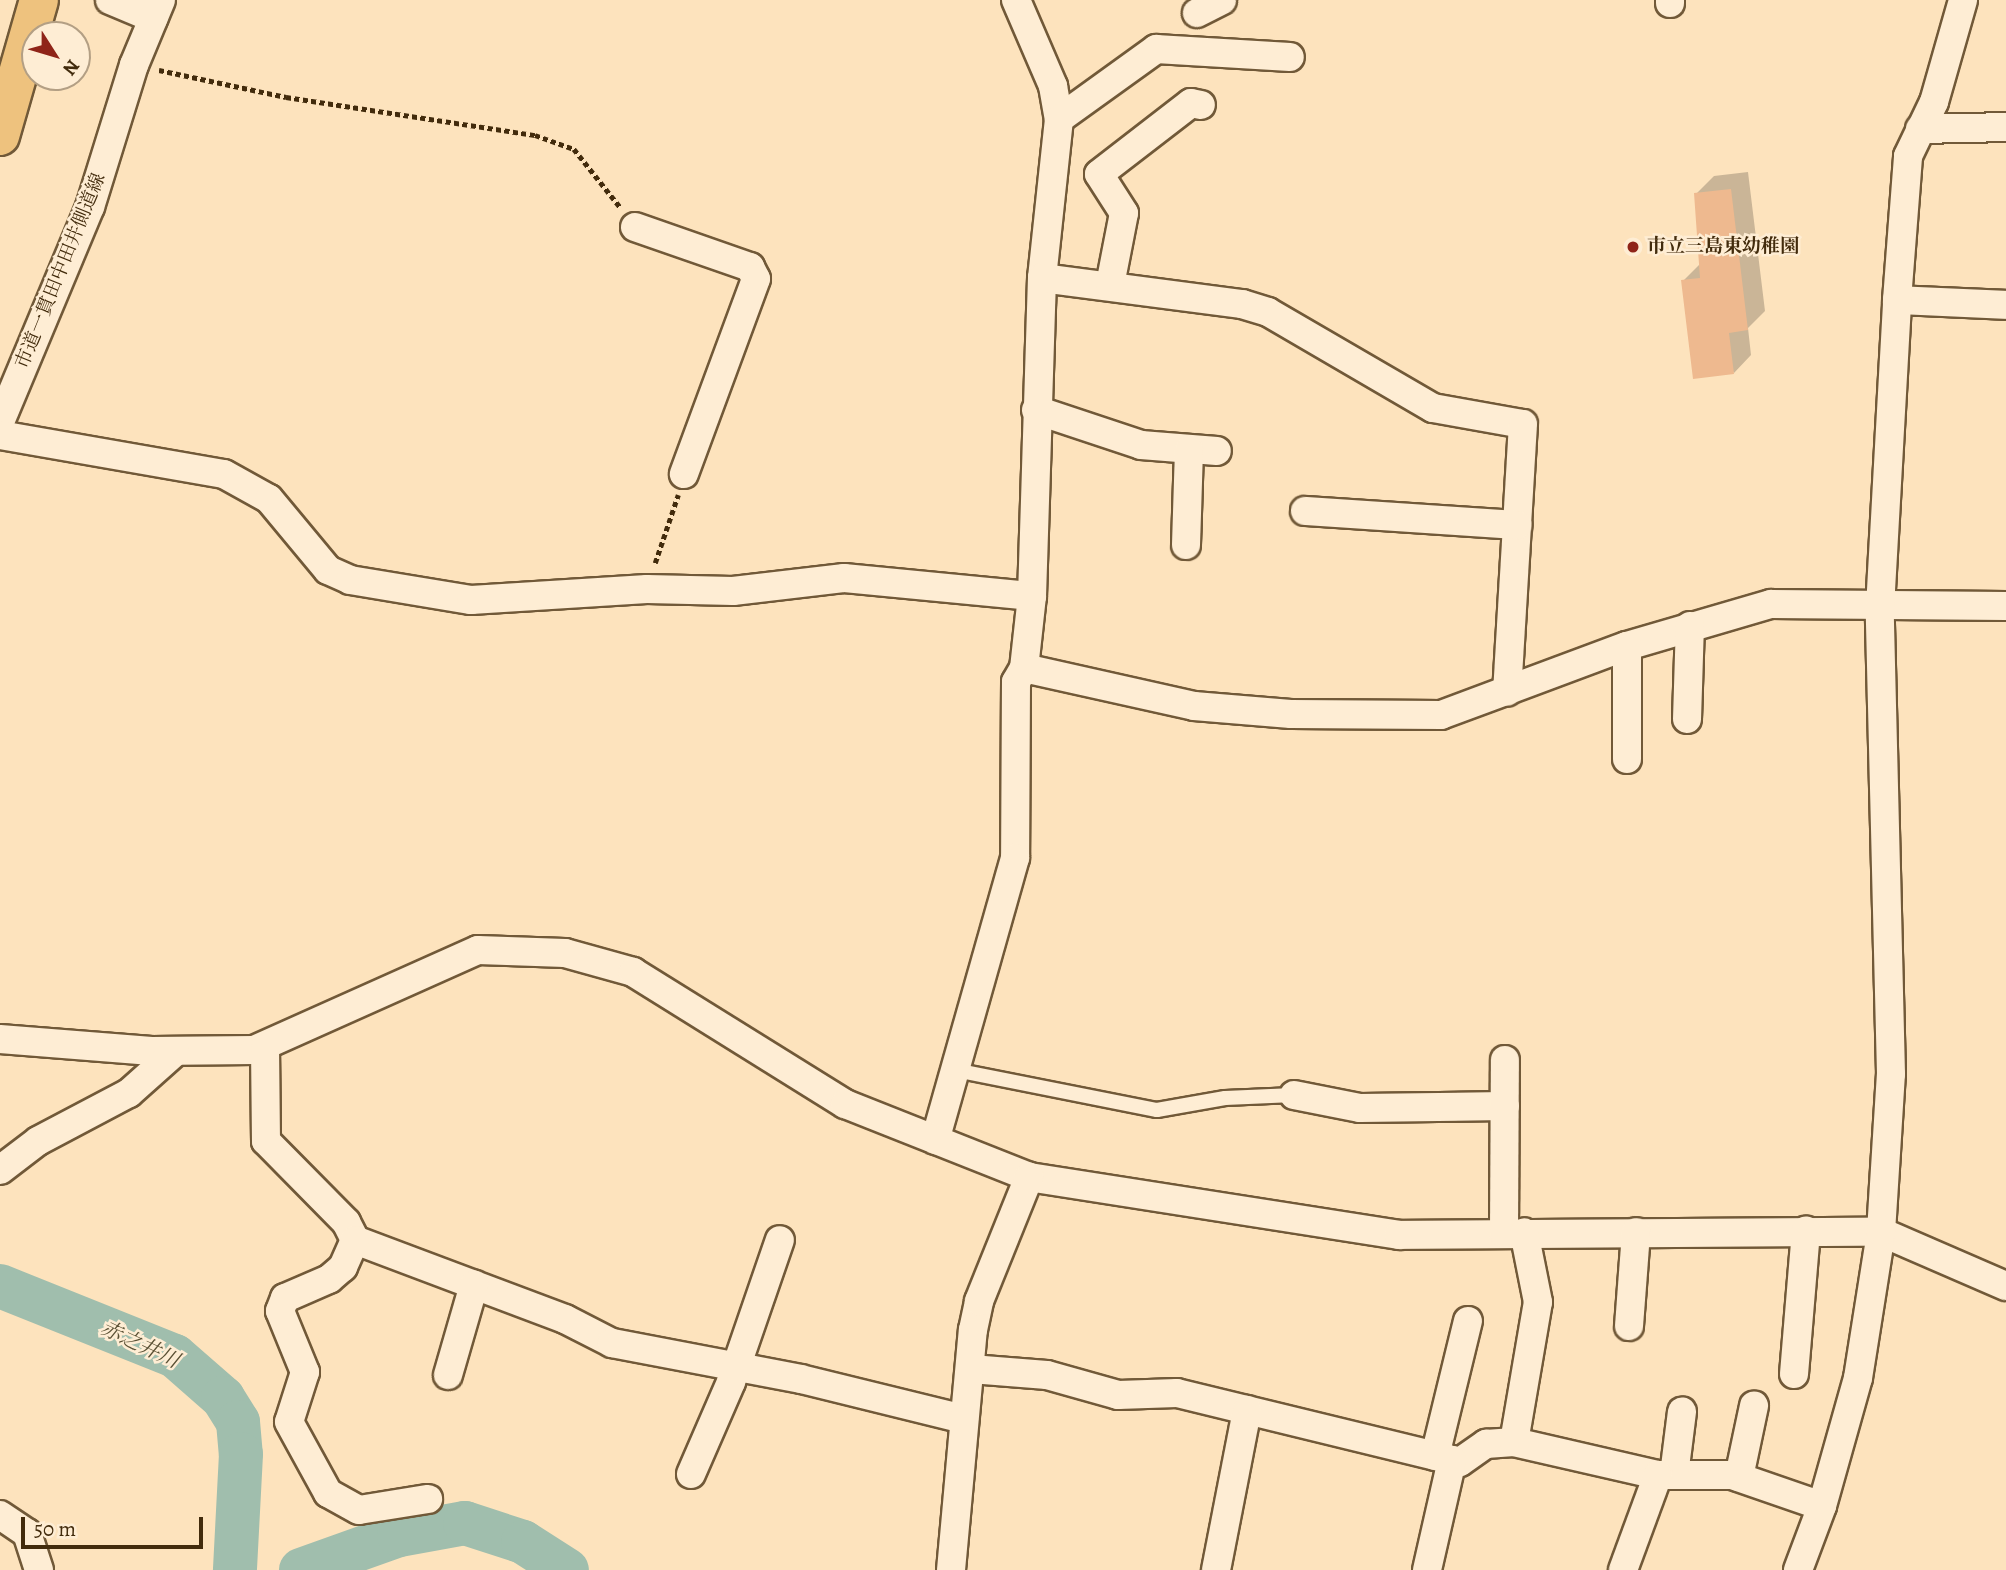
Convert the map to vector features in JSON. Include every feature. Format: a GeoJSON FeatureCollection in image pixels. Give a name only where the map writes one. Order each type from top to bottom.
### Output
{"type":"FeatureCollection","features":[{"type":"Feature","properties":{"kind":"highway"},"geometry":{"type":"LineString","coordinates":[[0,136],[39,0]]}},
{"type":"Feature","properties":{"kind":"street"},"geometry":{"type":"LineString","coordinates":[[110,0],[157,9]]}},
{"type":"Feature","properties":{"kind":"street"},"geometry":{"type":"LineString","coordinates":[[935,1140],[1015,858],[1016,682],[1024,668],[1032,596],[1042,278],[1059,119],[1054,86],[1016,0]]}},
{"type":"Feature","properties":{"kind":"street"},"geometry":{"type":"LineString","coordinates":[[1197,13],[1222,0]]}},
{"type":"Feature","properties":{"kind":"street"},"geometry":{"type":"LineString","coordinates":[[1798,1570],[1822,1506],[1858,1378],[1881,1231],[1891,1074],[1880,608],[1897,300],[1908,156],[1934,102],[1964,0]]}},
{"type":"Feature","properties":{"kind":"street","name":"市道一貫田中田井側道線"},"geometry":{"type":"LineString","coordinates":[[0,422],[90,207],[134,65],[157,9]]}},
{"type":"Feature","properties":{"kind":"street"},"geometry":{"type":"LineString","coordinates":[[1059,119],[1156,49],[1290,57]]}},
{"type":"Feature","properties":{"kind":"street"},"geometry":{"type":"LineString","coordinates":[[1110,285],[1124,213],[1099,174],[1191,103],[1201,105]]}},
{"type":"Feature","properties":{"kind":"street"},"geometry":{"type":"LineString","coordinates":[[1920,129],[2006,127]]}},
{"type":"Feature","properties":{"kind":"street"},"geometry":{"type":"LineString","coordinates":[[635,227],[750,267],[756,279],[684,474]]}},
{"type":"Feature","properties":{"kind":"street"},"geometry":{"type":"LineString","coordinates":[[1042,278],[1242,304],[1268,312],[1433,408],[1523,424],[1507,692]]}},
{"type":"Feature","properties":{"kind":"street"},"geometry":{"type":"LineString","coordinates":[[1897,300],[2006,305]]}},
{"type":"Feature","properties":{"kind":"street"},"geometry":{"type":"LineString","coordinates":[[1036,410],[1141,445],[1217,451]]}},
{"type":"Feature","properties":{"kind":"street"},"geometry":{"type":"LineString","coordinates":[[0,435],[224,474],[269,499],[328,570],[350,580],[471,600],[647,589],[733,591],[844,578],[1032,596]]}},
{"type":"Feature","properties":{"kind":"street"},"geometry":{"type":"LineString","coordinates":[[1186,545],[1189,450]]}},
{"type":"Feature","properties":{"kind":"street"},"geometry":{"type":"LineString","coordinates":[[1305,511],[1518,525]]}},
{"type":"Feature","properties":{"kind":"street"},"geometry":{"type":"LineString","coordinates":[[1024,668],[1194,706],[1291,714],[1441,715],[1627,646],[1771,604],[1880,608],[2006,606]]}},
{"type":"Feature","properties":{"kind":"street"},"geometry":{"type":"LineString","coordinates":[[1687,719],[1690,626]]}},
{"type":"Feature","properties":{"kind":"street"},"geometry":{"type":"LineString","coordinates":[[1627,646],[1627,759]]}},
{"type":"Feature","properties":{"kind":"street"},"geometry":{"type":"LineString","coordinates":[[0,1039],[175,1052],[265,1048],[478,950],[565,953],[634,972],[845,1104],[1029,1177],[1399,1235],[1881,1231],[2006,1286]]}},
{"type":"Feature","properties":{"kind":"street"},"geometry":{"type":"LineString","coordinates":[[265,1048],[266,1141],[346,1222],[355,1240],[565,1318],[612,1343],[734,1367],[964,1419]]}},
{"type":"Feature","properties":{"kind":"street"},"geometry":{"type":"LineString","coordinates":[[0,1170],[38,1141],[129,1093],[175,1052]]}},
{"type":"Feature","properties":{"kind":"street"},"geometry":{"type":"LineString","coordinates":[[1505,1060],[1504,1106],[1514,1233],[1538,1302],[1514,1442]]}},
{"type":"Feature","properties":{"kind":"street"},"geometry":{"type":"LineString","coordinates":[[1294,1095],[1360,1108],[1504,1106]]}},
{"type":"Feature","properties":{"kind":"street"},"geometry":{"type":"LineString","coordinates":[[951,1568],[964,1419],[979,1301],[1029,1177]]}},
{"type":"Feature","properties":{"kind":"street"},"geometry":{"type":"LineString","coordinates":[[1629,1326],[1636,1231]]}},
{"type":"Feature","properties":{"kind":"street"},"geometry":{"type":"LineString","coordinates":[[1794,1374],[1806,1231]]}},
{"type":"Feature","properties":{"kind":"street"},"geometry":{"type":"LineString","coordinates":[[355,1240],[343,1267],[330,1279],[285,1298],[280,1311],[305,1372],[289,1422],[328,1493],[349,1505],[359,1510],[389,1509],[428,1499]]}},
{"type":"Feature","properties":{"kind":"street"},"geometry":{"type":"LineString","coordinates":[[691,1474],[734,1367],[780,1240]]}},
{"type":"Feature","properties":{"kind":"street"},"geometry":{"type":"LineString","coordinates":[[448,1375],[474,1286]]}},
{"type":"Feature","properties":{"kind":"street"},"geometry":{"type":"LineString","coordinates":[[1427,1570],[1468,1321]]}},
{"type":"Feature","properties":{"kind":"street"},"geometry":{"type":"LineString","coordinates":[[971,1369],[1047,1375],[1118,1395],[1177,1393],[1460,1462],[1486,1444],[1514,1442],[1666,1475],[1739,1477],[1822,1506]]}},
{"type":"Feature","properties":{"kind":"street"},"geometry":{"type":"LineString","coordinates":[[1739,1477],[1754,1406]]}},
{"type":"Feature","properties":{"kind":"street"},"geometry":{"type":"LineString","coordinates":[[1216,1570],[1247,1410]]}},
{"type":"Feature","properties":{"kind":"street"},"geometry":{"type":"LineString","coordinates":[[1623,1570],[1666,1475],[1682,1412]]}},
{"type":"Feature","properties":{"kind":"street"},"geometry":{"type":"LineString","coordinates":[[0,1515],[27,1532],[39,1570]]}},
{"type":"Feature","properties":{"kind":"lane"},"geometry":{"type":"LineString","coordinates":[[955,1070],[1157,1110],[1225,1098],[1294,1095]]}},
{"type":"Feature","properties":{"kind":"path"},"geometry":{"type":"LineString","coordinates":[[134,65],[286,97],[535,135],[574,149],[635,227]]}},
{"type":"Feature","properties":{"kind":"path"},"geometry":{"type":"LineString","coordinates":[[647,589],[684,474]]}},
{"type":"Feature","properties":{"kind":"building"},"geometry":{"type":"Polygon","coordinates":[[[1731,189],[1748,330],[1729,333],[1734,374],[1693,379],[1681,280],[1700,278],[1694,193],[1731,189]]]}},
{"type":"Feature","properties":{"kind":"waterway","name":"赤之井川"},"geometry":{"type":"LineString","coordinates":[[0,1286],[175,1356],[223,1398],[238,1422],[241,1454],[235,1570]]}},
{"type":"Feature","properties":{"kind":"waterway","name":"赤之井川"},"geometry":{"type":"LineString","coordinates":[[301,1570],[399,1535],[465,1523],[523,1542],[567,1570]]}},
{"type":"Feature","properties":{"kind":"place","name":"市立三島東幼稚園"},"geometry":{"type":"Point","coordinates":[1633,247]}}]}
